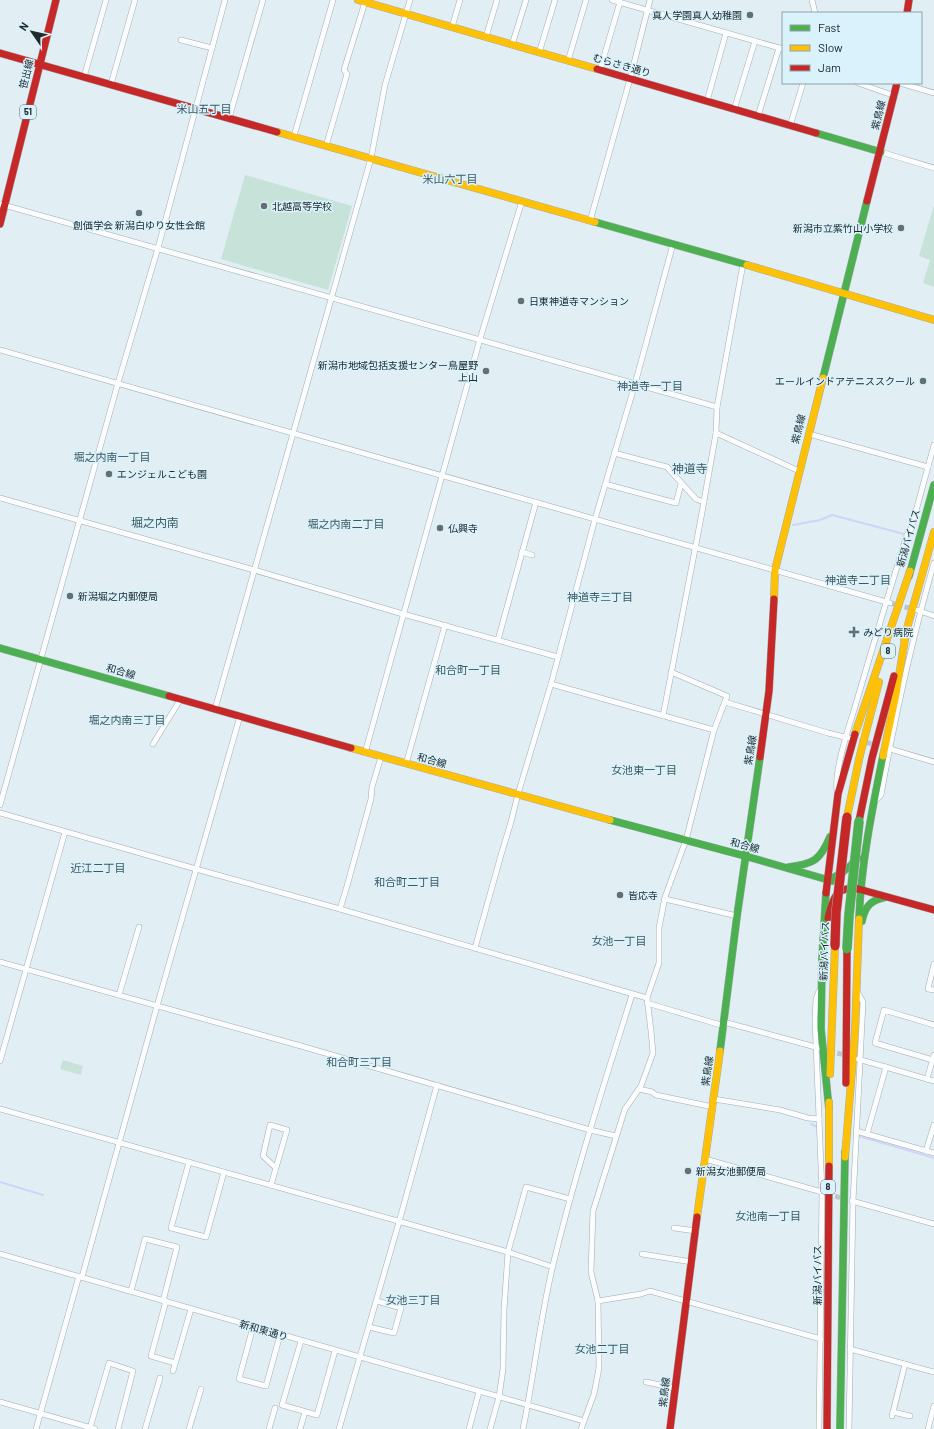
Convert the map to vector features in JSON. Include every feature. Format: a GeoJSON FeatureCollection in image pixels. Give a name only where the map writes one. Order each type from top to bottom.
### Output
{"type":"FeatureCollection","features":[{"type":"Feature","properties":{"kind":"main road","name":"笹出線"},"geometry":{"type":"LineString","coordinates":[[0,224],[2,204],[56,0]]}},
{"type":"Feature","properties":{"kind":"main road"},"geometry":{"type":"LineString","coordinates":[[907,12],[909,0]]}},
{"type":"Feature","properties":{"kind":"main road","name":"むらさき通り"},"geometry":{"type":"LineString","coordinates":[[362,1],[880,152]]}},
{"type":"Feature","properties":{"kind":"main road"},"geometry":{"type":"LineString","coordinates":[[0,53],[674,244],[934,320]]}},
{"type":"Feature","properties":{"kind":"main road","name":"紫鳥線"},"geometry":{"type":"LineString","coordinates":[[670,1429],[737,916],[769,691],[775,570],[897,84]]}},
{"type":"Feature","properties":{"kind":"main road","name":"新潟バイパス"},"geometry":{"type":"LineString","coordinates":[[827,1429],[829,1109],[838,892],[847,817],[864,739],[934,485]]}},
{"type":"Feature","properties":{"kind":"main road","name":"8"},"geometry":{"type":"LineString","coordinates":[[840,1429],[847,949],[852,876],[859,821],[872,758],[934,532]]}},
{"type":"Feature","properties":{"kind":"main road"},"geometry":{"type":"LineString","coordinates":[[829,1109],[821,1029],[823,943],[827,880],[838,794],[855,735],[910,571]]}},
{"type":"Feature","properties":{"kind":"main road"},"geometry":{"type":"LineString","coordinates":[[845,1157],[855,1032],[860,889],[874,802],[896,694],[906,633]]}},
{"type":"Feature","properties":{"kind":"main road","name":"和合線"},"geometry":{"type":"LineString","coordinates":[[0,648],[365,753],[746,856],[934,910]]}},
{"type":"Feature","properties":{"kind":"main road"},"geometry":{"type":"LineString","coordinates":[[785,868],[804,865],[816,861],[826,848],[835,819]]}},
{"type":"Feature","properties":{"kind":"main road"},"geometry":{"type":"LineString","coordinates":[[827,880],[836,878],[858,858],[868,838]]}},
{"type":"Feature","properties":{"kind":"main road"},"geometry":{"type":"LineString","coordinates":[[823,943],[828,917],[837,895],[840,891],[846,888],[860,889]]}},
{"type":"Feature","properties":{"kind":"main road"},"geometry":{"type":"LineString","coordinates":[[859,927],[864,911],[868,905],[879,898],[888,897]]}},
{"type":"Feature","properties":{"kind":"street"},"geometry":{"type":"LineString","coordinates":[[84,77],[106,0]]}},
{"type":"Feature","properties":{"kind":"street"},"geometry":{"type":"LineString","coordinates":[[111,84],[135,0]]}},
{"type":"Feature","properties":{"kind":"street"},"geometry":{"type":"LineString","coordinates":[[0,805],[118,383],[158,248],[225,0]]}},
{"type":"Feature","properties":{"kind":"street"},"geometry":{"type":"LineString","coordinates":[[229,118],[263,0]]}},
{"type":"Feature","properties":{"kind":"street"},"geometry":{"type":"LineString","coordinates":[[294,136],[333,0]]}},
{"type":"Feature","properties":{"kind":"street"},"geometry":{"type":"LineString","coordinates":[[215,709],[371,158],[385,85],[410,0]]}},
{"type":"Feature","properties":{"kind":"street"},"geometry":{"type":"LineString","coordinates":[[452,27],[460,0]]}},
{"type":"Feature","properties":{"kind":"street"},"geometry":{"type":"LineString","coordinates":[[486,37],[497,0]]}},
{"type":"Feature","properties":{"kind":"street"},"geometry":{"type":"LineString","coordinates":[[512,45],[526,0]]}},
{"type":"Feature","properties":{"kind":"street"},"geometry":{"type":"LineString","coordinates":[[539,53],[555,0]]}},
{"type":"Feature","properties":{"kind":"street"},"geometry":{"type":"LineString","coordinates":[[568,61],[586,0]]}},
{"type":"Feature","properties":{"kind":"street"},"geometry":{"type":"LineString","coordinates":[[612,0],[781,49],[758,116]]}},
{"type":"Feature","properties":{"kind":"street"},"geometry":{"type":"LineString","coordinates":[[590,221],[630,79],[650,0]]}},
{"type":"Feature","properties":{"kind":"street"},"geometry":{"type":"LineString","coordinates":[[812,0],[815,12]]}},
{"type":"Feature","properties":{"kind":"street"},"geometry":{"type":"LineString","coordinates":[[326,146],[347,74],[344,70],[362,1]]}},
{"type":"Feature","properties":{"kind":"street"},"geometry":{"type":"LineString","coordinates":[[600,70],[620,2]]}},
{"type":"Feature","properties":{"kind":"street"},"geometry":{"type":"LineString","coordinates":[[707,102],[726,33]]}},
{"type":"Feature","properties":{"kind":"street"},"geometry":{"type":"LineString","coordinates":[[181,40],[212,48]]}},
{"type":"Feature","properties":{"kind":"street"},"geometry":{"type":"LineString","coordinates":[[734,110],[755,41]]}},
{"type":"Feature","properties":{"kind":"street"},"geometry":{"type":"LineString","coordinates":[[790,126],[803,84]]}},
{"type":"Feature","properties":{"kind":"street"},"geometry":{"type":"LineString","coordinates":[[861,84],[894,96]]}},
{"type":"Feature","properties":{"kind":"street"},"geometry":{"type":"LineString","coordinates":[[903,84],[934,93]]}},
{"type":"Feature","properties":{"kind":"street"},"geometry":{"type":"LineString","coordinates":[[880,152],[934,168]]}},
{"type":"Feature","properties":{"kind":"street"},"geometry":{"type":"LineString","coordinates":[[365,753],[480,339],[522,201]]}},
{"type":"Feature","properties":{"kind":"street"},"geometry":{"type":"LineString","coordinates":[[2,204],[480,339],[717,408]]}},
{"type":"Feature","properties":{"kind":"street"},"geometry":{"type":"LineString","coordinates":[[475,948],[500,855],[551,684],[595,519],[674,244]]}},
{"type":"Feature","properties":{"kind":"street"},"geometry":{"type":"LineString","coordinates":[[663,716],[696,548],[716,433],[717,408],[743,264]]}},
{"type":"Feature","properties":{"kind":"street"},"geometry":{"type":"LineString","coordinates":[[0,350],[888,602]]}},
{"type":"Feature","properties":{"kind":"street"},"geometry":{"type":"LineString","coordinates":[[716,433],[799,471]]}},
{"type":"Feature","properties":{"kind":"street"},"geometry":{"type":"LineString","coordinates":[[809,434],[928,466]]}},
{"type":"Feature","properties":{"kind":"street"},"geometry":{"type":"LineString","coordinates":[[838,794],[836,782],[848,738],[907,535],[911,529],[934,445]]}},
{"type":"Feature","properties":{"kind":"street"},"geometry":{"type":"LineString","coordinates":[[614,453],[667,468],[696,499],[704,502]]}},
{"type":"Feature","properties":{"kind":"street"},"geometry":{"type":"LineString","coordinates":[[605,484],[676,504],[681,484]]}},
{"type":"Feature","properties":{"kind":"street"},"geometry":{"type":"LineString","coordinates":[[0,498],[558,657]]}},
{"type":"Feature","properties":{"kind":"street"},"geometry":{"type":"LineString","coordinates":[[498,640],[536,502]]}},
{"type":"Feature","properties":{"kind":"street"},"geometry":{"type":"LineString","coordinates":[[522,552],[532,555]]}},
{"type":"Feature","properties":{"kind":"street"},"geometry":{"type":"LineString","coordinates":[[874,802],[881,795],[889,748],[918,611],[934,563]]}},
{"type":"Feature","properties":{"kind":"street"},"geometry":{"type":"LineString","coordinates":[[918,611],[934,616]]}},
{"type":"Feature","properties":{"kind":"street"},"geometry":{"type":"LineString","coordinates":[[406,764],[445,625]]}},
{"type":"Feature","properties":{"kind":"street"},"geometry":{"type":"LineString","coordinates":[[581,1429],[594,1394],[599,1368],[598,1301],[591,1272],[592,1211],[625,1109],[639,1089],[653,1054],[652,1031],[647,1001],[659,963],[659,928],[665,899],[669,883],[686,840],[714,730],[724,702],[728,696],[671,672]]}},
{"type":"Feature","properties":{"kind":"street"},"geometry":{"type":"LineString","coordinates":[[551,684],[714,730]]}},
{"type":"Feature","properties":{"kind":"street"},"geometry":{"type":"LineString","coordinates":[[153,744],[180,700]]}},
{"type":"Feature","properties":{"kind":"street"},"geometry":{"type":"LineString","coordinates":[[724,702],[848,738]]}},
{"type":"Feature","properties":{"kind":"street"},"geometry":{"type":"LineString","coordinates":[[36,1429],[120,1142],[157,1006],[240,716]]}},
{"type":"Feature","properties":{"kind":"street"},"geometry":{"type":"LineString","coordinates":[[889,748],[934,762]]}},
{"type":"Feature","properties":{"kind":"street"},"geometry":{"type":"LineString","coordinates":[[340,909],[371,799],[372,787],[381,757]]}},
{"type":"Feature","properties":{"kind":"street"},"geometry":{"type":"LineString","coordinates":[[0,813],[475,948],[724,1024],[819,1048]]}},
{"type":"Feature","properties":{"kind":"street"},"geometry":{"type":"LineString","coordinates":[[0,1061],[65,832]]}},
{"type":"Feature","properties":{"kind":"street"},"geometry":{"type":"LineString","coordinates":[[665,899],[737,916]]}},
{"type":"Feature","properties":{"kind":"street"},"geometry":{"type":"LineString","coordinates":[[119,995],[139,927]]}},
{"type":"Feature","properties":{"kind":"street"},"geometry":{"type":"LineString","coordinates":[[0,962],[437,1085],[590,1130],[616,1136]]}},
{"type":"Feature","properties":{"kind":"street"},"geometry":{"type":"LineString","coordinates":[[934,964],[928,989],[934,990]]}},
{"type":"Feature","properties":{"kind":"street"},"geometry":{"type":"LineString","coordinates":[[819,1429],[822,1192],[819,1119],[819,1048],[815,1019],[816,999],[822,982]]}},
{"type":"Feature","properties":{"kind":"street"},"geometry":{"type":"LineString","coordinates":[[849,1429],[852,1201],[863,1002],[857,992]]}},
{"type":"Feature","properties":{"kind":"street"},"geometry":{"type":"LineString","coordinates":[[523,1429],[553,1267],[570,1199],[632,995]]}},
{"type":"Feature","properties":{"kind":"street"},"geometry":{"type":"LineString","coordinates":[[927,1079],[933,1057],[875,1043],[884,1010],[934,1025]]}},
{"type":"Feature","properties":{"kind":"street"},"geometry":{"type":"LineString","coordinates":[[859,1059],[934,1081]]}},
{"type":"Feature","properties":{"kind":"street"},"geometry":{"type":"LineString","coordinates":[[867,1134],[886,1067]]}},
{"type":"Feature","properties":{"kind":"street"},"geometry":{"type":"LineString","coordinates":[[339,1429],[400,1222],[437,1085]]}},
{"type":"Feature","properties":{"kind":"street"},"geometry":{"type":"LineString","coordinates":[[639,1089],[652,1092],[656,1095],[780,1110],[808,1118],[819,1119]]}},
{"type":"Feature","properties":{"kind":"street"},"geometry":{"type":"LineString","coordinates":[[0,1109],[508,1252],[553,1267]]}},
{"type":"Feature","properties":{"kind":"street"},"geometry":{"type":"LineString","coordinates":[[271,1185],[276,1168],[287,1130],[270,1125],[263,1156],[276,1168]]}},
{"type":"Feature","properties":{"kind":"street"},"geometry":{"type":"LineString","coordinates":[[926,1151],[934,1125]]}},
{"type":"Feature","properties":{"kind":"street"},"geometry":{"type":"LineString","coordinates":[[856,1131],[934,1153]]}},
{"type":"Feature","properties":{"kind":"street"},"geometry":{"type":"LineString","coordinates":[[705,1159],[822,1192]]}},
{"type":"Feature","properties":{"kind":"street"},"geometry":{"type":"LineString","coordinates":[[189,1162],[171,1228],[206,1237],[224,1172]]}},
{"type":"Feature","properties":{"kind":"street"},"geometry":{"type":"LineString","coordinates":[[490,1429],[499,1397],[503,1369],[504,1310],[508,1252],[526,1187],[570,1199]]}},
{"type":"Feature","properties":{"kind":"street"},"geometry":{"type":"LineString","coordinates":[[852,1201],[934,1224]]}},
{"type":"Feature","properties":{"kind":"street"},"geometry":{"type":"LineString","coordinates":[[674,1228],[696,1231]]}},
{"type":"Feature","properties":{"kind":"street"},"geometry":{"type":"LineString","coordinates":[[130,1291],[145,1239],[177,1247],[151,1356],[175,1363]]}},
{"type":"Feature","properties":{"kind":"street","name":"新和東通り"},"geometry":{"type":"LineString","coordinates":[[0,1254],[584,1421]]}},
{"type":"Feature","properties":{"kind":"street"},"geometry":{"type":"LineString","coordinates":[[642,1254],[692,1262]]}},
{"type":"Feature","properties":{"kind":"street"},"geometry":{"type":"LineString","coordinates":[[598,1301],[641,1294],[650,1291],[821,1339]]}},
{"type":"Feature","properties":{"kind":"street"},"geometry":{"type":"LineString","coordinates":[[369,1327],[394,1334],[401,1308],[376,1301]]}},
{"type":"Feature","properties":{"kind":"street"},"geometry":{"type":"LineString","coordinates":[[173,1371],[191,1309]]}},
{"type":"Feature","properties":{"kind":"street"},"geometry":{"type":"LineString","coordinates":[[253,1327],[239,1379],[266,1386],[280,1334]]}},
{"type":"Feature","properties":{"kind":"street"},"geometry":{"type":"LineString","coordinates":[[301,1341],[282,1405],[305,1412],[317,1415],[335,1350]]}},
{"type":"Feature","properties":{"kind":"street"},"geometry":{"type":"LineString","coordinates":[[850,1349],[934,1372]]}},
{"type":"Feature","properties":{"kind":"street"},"geometry":{"type":"LineString","coordinates":[[0,1402],[93,1428],[109,1364],[133,1370],[118,1429]]}},
{"type":"Feature","properties":{"kind":"street"},"geometry":{"type":"LineString","coordinates":[[905,1364],[892,1414],[910,1416]]}},
{"type":"Feature","properties":{"kind":"street"},"geometry":{"type":"LineString","coordinates":[[145,1429],[160,1378]]}},
{"type":"Feature","properties":{"kind":"street"},"geometry":{"type":"LineString","coordinates":[[646,1382],[676,1388]]}},
{"type":"Feature","properties":{"kind":"street"},"geometry":{"type":"LineString","coordinates":[[189,1429],[201,1389]]}},
{"type":"Feature","properties":{"kind":"street"},"geometry":{"type":"LineString","coordinates":[[469,1429],[479,1392]]}},
{"type":"Feature","properties":{"kind":"street"},"geometry":{"type":"LineString","coordinates":[[928,1429],[934,1406]]}},
{"type":"Feature","properties":{"kind":"street"},"geometry":{"type":"LineString","coordinates":[[269,1429],[275,1408]]}},
{"type":"Feature","properties":{"kind":"street"},"geometry":{"type":"LineString","coordinates":[[300,1429],[305,1412]]}},
{"type":"Feature","properties":{"kind":"green space"},"geometry":{"type":"Polygon","coordinates":[[[245,175],[352,206],[328,290],[221,259],[245,175]]]}},
{"type":"Feature","properties":{"kind":"green space"},"geometry":{"type":"Polygon","coordinates":[[[934,205],[934,287],[923,283],[930,260],[919,256],[934,205]]]}},
{"type":"Feature","properties":{"kind":"green space"},"geometry":{"type":"Polygon","coordinates":[[[63,1060],[83,1066],[81,1075],[60,1069],[63,1060]]]}},
{"type":"Feature","properties":{"kind":"waterway"},"geometry":{"type":"LineString","coordinates":[[793,525],[820,520],[832,515],[904,534]]}},
{"type":"Feature","properties":{"kind":"waterway"},"geometry":{"type":"LineString","coordinates":[[811,1124],[818,1127]]}},
{"type":"Feature","properties":{"kind":"waterway"},"geometry":{"type":"LineString","coordinates":[[859,1136],[934,1158]]}},
{"type":"Feature","properties":{"kind":"waterway"},"geometry":{"type":"LineString","coordinates":[[0,1182],[43,1195]]}},
{"type":"Feature","properties":{"kind":"tunnel"},"geometry":{"type":"LineString","coordinates":[[890,603],[913,609]]}},
{"type":"Feature","properties":{"kind":"tunnel"},"geometry":{"type":"LineString","coordinates":[[852,739],[877,745]]}},
{"type":"Feature","properties":{"kind":"tunnel"},"geometry":{"type":"LineString","coordinates":[[830,1051],[848,1056]]}},
{"type":"Feature","properties":{"kind":"tunnel"},"geometry":{"type":"LineString","coordinates":[[828,1194],[845,1199]]}},
{"type":"Feature","properties":{"kind":"traffic: fast"},"geometry":{"type":"LineString","coordinates":[[816,133],[881,152]]}},
{"type":"Feature","properties":{"kind":"traffic: fast"},"geometry":{"type":"LineString","coordinates":[[823,378],[867,201]]}},
{"type":"Feature","properties":{"kind":"traffic: fast"},"geometry":{"type":"LineString","coordinates":[[595,222],[747,265]]}},
{"type":"Feature","properties":{"kind":"traffic: fast"},"geometry":{"type":"LineString","coordinates":[[909,576],[934,485]]}},
{"type":"Feature","properties":{"kind":"traffic: fast"},"geometry":{"type":"LineString","coordinates":[[0,648],[169,696]]}},
{"type":"Feature","properties":{"kind":"traffic: fast"},"geometry":{"type":"LineString","coordinates":[[859,919],[865,857],[883,756]]}},
{"type":"Feature","properties":{"kind":"traffic: fast"},"geometry":{"type":"LineString","coordinates":[[720,1051],[737,916],[760,757]]}},
{"type":"Feature","properties":{"kind":"traffic: fast"},"geometry":{"type":"LineString","coordinates":[[610,820],[832,881]]}},
{"type":"Feature","properties":{"kind":"traffic: fast"},"geometry":{"type":"LineString","coordinates":[[847,949],[859,821]]}},
{"type":"Feature","properties":{"kind":"traffic: fast"},"geometry":{"type":"LineString","coordinates":[[789,867],[805,864],[815,860],[823,851],[830,837]]}},
{"type":"Feature","properties":{"kind":"traffic: fast"},"geometry":{"type":"LineString","coordinates":[[827,880],[844,871],[858,858]]}},
{"type":"Feature","properties":{"kind":"traffic: fast"},"geometry":{"type":"LineString","coordinates":[[826,893],[822,960],[821,1029],[829,1109]]}},
{"type":"Feature","properties":{"kind":"traffic: fast"},"geometry":{"type":"LineString","coordinates":[[862,921],[865,911],[870,904],[876,900],[886,897]]}},
{"type":"Feature","properties":{"kind":"traffic: fast"},"geometry":{"type":"LineString","coordinates":[[840,1429],[845,1152]]}},
{"type":"Feature","properties":{"kind":"traffic: slow"},"geometry":{"type":"LineString","coordinates":[[358,0],[597,69]]}},
{"type":"Feature","properties":{"kind":"traffic: slow"},"geometry":{"type":"LineString","coordinates":[[277,132],[595,222]]}},
{"type":"Feature","properties":{"kind":"traffic: slow"},"geometry":{"type":"LineString","coordinates":[[747,265],[934,320]]}},
{"type":"Feature","properties":{"kind":"traffic: slow"},"geometry":{"type":"LineString","coordinates":[[774,599],[775,570],[823,378]]}},
{"type":"Feature","properties":{"kind":"traffic: slow"},"geometry":{"type":"LineString","coordinates":[[904,639],[934,532]]}},
{"type":"Feature","properties":{"kind":"traffic: slow"},"geometry":{"type":"LineString","coordinates":[[855,734],[910,571]]}},
{"type":"Feature","properties":{"kind":"traffic: slow"},"geometry":{"type":"LineString","coordinates":[[883,756],[896,694],[906,633]]}},
{"type":"Feature","properties":{"kind":"traffic: slow"},"geometry":{"type":"LineString","coordinates":[[847,817],[860,755],[879,682]]}},
{"type":"Feature","properties":{"kind":"traffic: slow"},"geometry":{"type":"LineString","coordinates":[[351,748],[610,820]]}},
{"type":"Feature","properties":{"kind":"traffic: slow"},"geometry":{"type":"LineString","coordinates":[[845,1157],[855,1032],[859,919]]}},
{"type":"Feature","properties":{"kind":"traffic: slow"},"geometry":{"type":"LineString","coordinates":[[830,1074],[835,946]]}},
{"type":"Feature","properties":{"kind":"traffic: slow"},"geometry":{"type":"LineString","coordinates":[[697,1217],[720,1051]]}},
{"type":"Feature","properties":{"kind":"traffic: slow"},"geometry":{"type":"LineString","coordinates":[[829,1102],[829,1166]]}},
{"type":"Feature","properties":{"kind":"traffic: jam"},"geometry":{"type":"LineString","coordinates":[[0,224],[56,0]]}},
{"type":"Feature","properties":{"kind":"traffic: jam"},"geometry":{"type":"LineString","coordinates":[[907,12],[909,0]]}},
{"type":"Feature","properties":{"kind":"traffic: jam"},"geometry":{"type":"LineString","coordinates":[[0,53],[277,132]]}},
{"type":"Feature","properties":{"kind":"traffic: jam"},"geometry":{"type":"LineString","coordinates":[[597,69],[816,133]]}},
{"type":"Feature","properties":{"kind":"traffic: jam"},"geometry":{"type":"LineString","coordinates":[[867,201],[897,84]]}},
{"type":"Feature","properties":{"kind":"traffic: jam"},"geometry":{"type":"LineString","coordinates":[[760,757],[769,691],[774,599]]}},
{"type":"Feature","properties":{"kind":"traffic: jam"},"geometry":{"type":"LineString","coordinates":[[859,821],[872,758],[894,676]]}},
{"type":"Feature","properties":{"kind":"traffic: jam"},"geometry":{"type":"LineString","coordinates":[[169,696],[351,748]]}},
{"type":"Feature","properties":{"kind":"traffic: jam"},"geometry":{"type":"LineString","coordinates":[[826,893],[838,794],[855,734]]}},
{"type":"Feature","properties":{"kind":"traffic: jam"},"geometry":{"type":"LineString","coordinates":[[835,946],[836,913],[847,817]]}},
{"type":"Feature","properties":{"kind":"traffic: jam"},"geometry":{"type":"LineString","coordinates":[[855,888],[934,910]]}},
{"type":"Feature","properties":{"kind":"traffic: jam"},"geometry":{"type":"LineString","coordinates":[[828,918],[836,895],[844,890],[858,889]]}},
{"type":"Feature","properties":{"kind":"traffic: jam"},"geometry":{"type":"LineString","coordinates":[[846,1083],[847,949]]}},
{"type":"Feature","properties":{"kind":"traffic: jam"},"geometry":{"type":"LineString","coordinates":[[827,1429],[829,1166]]}},
{"type":"Feature","properties":{"kind":"traffic: jam"},"geometry":{"type":"LineString","coordinates":[[670,1429],[697,1217]]}},
{"type":"Feature","properties":{"kind":"place","name":"真人学園真人幼稚園"},"geometry":{"type":"Point","coordinates":[750,15]}},
{"type":"Feature","properties":{"kind":"place","name":"北越高等学校"},"geometry":{"type":"Point","coordinates":[264,206]}},
{"type":"Feature","properties":{"kind":"place","name":"創価学会 新潟白ゆり女性会館"},"geometry":{"type":"Point","coordinates":[139,213]}},
{"type":"Feature","properties":{"kind":"place","name":"新潟市立紫竹山小学校"},"geometry":{"type":"Point","coordinates":[901,228]}},
{"type":"Feature","properties":{"kind":"place","name":"日東神道寺マンション"},"geometry":{"type":"Point","coordinates":[521,301]}},
{"type":"Feature","properties":{"kind":"place","name":"新潟市地域包括支援センター鳥屋野 上山"},"geometry":{"type":"Point","coordinates":[486,371]}},
{"type":"Feature","properties":{"kind":"place","name":"エールインドアテニススクール"},"geometry":{"type":"Point","coordinates":[923,381]}},
{"type":"Feature","properties":{"kind":"place","name":"エンジェルこども園"},"geometry":{"type":"Point","coordinates":[109,474]}},
{"type":"Feature","properties":{"kind":"place","name":"仏興寺"},"geometry":{"type":"Point","coordinates":[440,528]}},
{"type":"Feature","properties":{"kind":"place","name":"新潟堀之内郵便局"},"geometry":{"type":"Point","coordinates":[70,596]}},
{"type":"Feature","properties":{"kind":"place","name":"みどり病院"},"geometry":{"type":"Point","coordinates":[854,632]}},
{"type":"Feature","properties":{"kind":"place","name":"皆応寺"},"geometry":{"type":"Point","coordinates":[620,895]}},
{"type":"Feature","properties":{"kind":"place","name":"新潟女池郵便局"},"geometry":{"type":"Point","coordinates":[688,1171]}},
{"type":"Feature","properties":{"kind":"district","name":"米山五丁目"},"geometry":{"type":"Point","coordinates":[204,109]}},
{"type":"Feature","properties":{"kind":"district","name":"米山六丁目"},"geometry":{"type":"Point","coordinates":[450,179]}},
{"type":"Feature","properties":{"kind":"district","name":"神道寺一丁目"},"geometry":{"type":"Point","coordinates":[650,386]}},
{"type":"Feature","properties":{"kind":"district","name":"堀之内南一丁目"},"geometry":{"type":"Point","coordinates":[112,457]}},
{"type":"Feature","properties":{"kind":"district","name":"神道寺"},"geometry":{"type":"Point","coordinates":[690,469]}},
{"type":"Feature","properties":{"kind":"district","name":"堀之内南"},"geometry":{"type":"Point","coordinates":[155,523]}},
{"type":"Feature","properties":{"kind":"district","name":"堀之内南二丁目"},"geometry":{"type":"Point","coordinates":[346,524]}},
{"type":"Feature","properties":{"kind":"district","name":"神道寺二丁目"},"geometry":{"type":"Point","coordinates":[858,580]}},
{"type":"Feature","properties":{"kind":"district","name":"神道寺三丁目"},"geometry":{"type":"Point","coordinates":[600,597]}},
{"type":"Feature","properties":{"kind":"district","name":"和合町一丁目"},"geometry":{"type":"Point","coordinates":[468,670]}},
{"type":"Feature","properties":{"kind":"district","name":"堀之内南三丁目"},"geometry":{"type":"Point","coordinates":[127,720]}},
{"type":"Feature","properties":{"kind":"district","name":"女池東一丁目"},"geometry":{"type":"Point","coordinates":[644,770]}},
{"type":"Feature","properties":{"kind":"district","name":"近江二丁目"},"geometry":{"type":"Point","coordinates":[98,868]}},
{"type":"Feature","properties":{"kind":"district","name":"和合町二丁目"},"geometry":{"type":"Point","coordinates":[407,882]}},
{"type":"Feature","properties":{"kind":"district","name":"女池一丁目"},"geometry":{"type":"Point","coordinates":[619,941]}},
{"type":"Feature","properties":{"kind":"district","name":"和合町三丁目"},"geometry":{"type":"Point","coordinates":[359,1062]}},
{"type":"Feature","properties":{"kind":"district","name":"女池南一丁目"},"geometry":{"type":"Point","coordinates":[768,1216]}},
{"type":"Feature","properties":{"kind":"district","name":"女池三丁目"},"geometry":{"type":"Point","coordinates":[413,1300]}},
{"type":"Feature","properties":{"kind":"district","name":"女池二丁目"},"geometry":{"type":"Point","coordinates":[602,1349]}}]}
